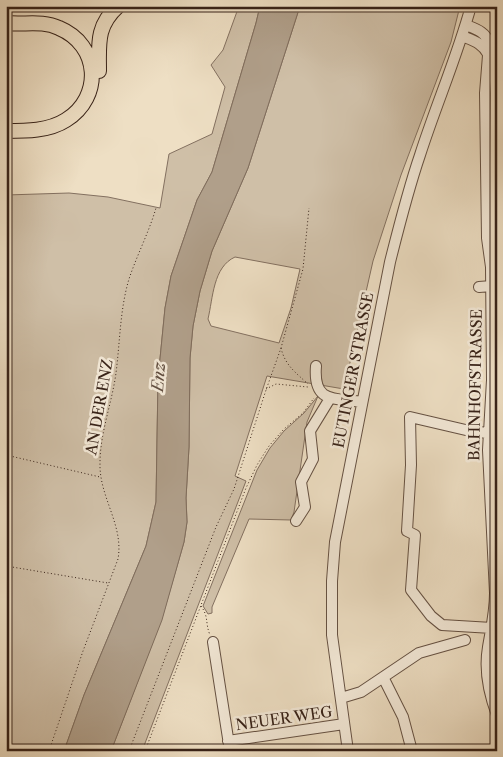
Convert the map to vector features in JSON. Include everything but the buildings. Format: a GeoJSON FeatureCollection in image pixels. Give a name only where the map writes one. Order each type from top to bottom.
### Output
{"type":"FeatureCollection","features":[{"type":"Feature","properties":{"kind":"highway"},"geometry":{"type":"LineString","coordinates":[[6,138],[52,134],[65,129],[85,113],[95,95],[98,80],[98,50],[102,27],[118,6]]}},
{"type":"Feature","properties":{"kind":"highway"},"geometry":{"type":"LineString","coordinates":[[6,23],[49,24],[70,34],[86,49],[90,57],[92,74],[86,99],[73,115],[64,121],[36,130],[6,131]]}},
{"type":"Feature","properties":{"kind":"street","name":"EUTINGER STRASSE"},"geometry":{"type":"LineString","coordinates":[[348,751],[332,635],[332,581],[335,542],[400,220],[420,154],[471,6]]}},
{"type":"Feature","properties":{"kind":"street","name":"BAHNHOFSTRASSE"},"geometry":{"type":"LineString","coordinates":[[466,25],[482,32],[487,37],[488,54],[486,93],[487,238],[492,286],[492,380],[488,433],[495,593],[488,648],[488,683],[497,715]]}},
{"type":"Feature","properties":{"kind":"street"},"geometry":{"type":"LineString","coordinates":[[462,36],[484,46],[488,54]]}},
{"type":"Feature","properties":{"kind":"street"},"geometry":{"type":"LineString","coordinates":[[479,287],[492,286]]}},
{"type":"Feature","properties":{"kind":"street"},"geometry":{"type":"LineString","coordinates":[[296,521],[304,507],[301,482],[313,459],[310,431],[329,400],[317,387],[316,366]]}},
{"type":"Feature","properties":{"kind":"street"},"geometry":{"type":"LineString","coordinates":[[325,395],[362,402]]}},
{"type":"Feature","properties":{"kind":"street"},"geometry":{"type":"LineString","coordinates":[[488,433],[470,431],[410,417],[411,465],[407,531],[415,535],[411,590],[431,616],[442,625],[492,628]]}},
{"type":"Feature","properties":{"kind":"street"},"geometry":{"type":"LineString","coordinates":[[341,698],[361,692],[419,653],[465,640]]}},
{"type":"Feature","properties":{"kind":"street","name":"NEUER WEG"},"geometry":{"type":"LineString","coordinates":[[213,642],[229,746],[344,724]]}},
{"type":"Feature","properties":{"kind":"street"},"geometry":{"type":"LineString","coordinates":[[383,677],[403,717],[412,751]]}},
{"type":"Feature","properties":{"kind":"path","name":"AN DER ENZ"},"geometry":{"type":"LineString","coordinates":[[50,751],[83,651],[118,559],[119,543],[116,528],[100,478],[100,451],[116,373],[125,294],[156,208]]}},
{"type":"Feature","properties":{"kind":"path"},"geometry":{"type":"LineString","coordinates":[[129,751],[216,527],[234,489],[281,348],[302,269],[309,208]]}},
{"type":"Feature","properties":{"kind":"path"},"geometry":{"type":"LineString","coordinates":[[266,390],[276,384],[312,387],[290,368],[281,348]]}},
{"type":"Feature","properties":{"kind":"path"},"geometry":{"type":"LineString","coordinates":[[145,751],[246,488],[257,465],[269,446],[284,429],[303,413],[312,400],[325,395]]}},
{"type":"Feature","properties":{"kind":"path"},"geometry":{"type":"LineString","coordinates":[[6,454],[100,478]]}},
{"type":"Feature","properties":{"kind":"path"},"geometry":{"type":"LineString","coordinates":[[6,566],[109,583]]}},
{"type":"Feature","properties":{"kind":"path"},"geometry":{"type":"LineString","coordinates":[[201,606],[207,615],[207,626],[213,642]]}},
{"type":"Feature","properties":{"kind":"shaded area"},"geometry":{"type":"Polygon","coordinates":[[[239,6],[260,6],[212,172],[197,200],[171,276],[165,308],[158,379],[156,502],[146,546],[84,695],[64,751],[6,751],[6,195],[69,193],[108,197],[160,208],[169,154],[212,134],[225,87],[211,65],[223,50],[239,6]]]}},
{"type":"Feature","properties":{"kind":"shaded area"},"geometry":{"type":"Polygon","coordinates":[[[260,6],[300,6],[248,168],[212,251],[200,291],[193,326],[190,358],[187,522],[184,542],[162,620],[111,751],[64,751],[84,695],[146,546],[156,502],[158,379],[165,308],[171,276],[197,200],[212,172],[260,6]]]}},
{"type":"Feature","properties":{"kind":"shaded area"},"geometry":{"type":"Polygon","coordinates":[[[300,6],[460,6],[451,42],[401,175],[373,261],[344,389],[267,376],[235,476],[246,481],[142,751],[111,751],[162,618],[184,542],[187,522],[190,358],[193,326],[200,291],[212,251],[248,168],[300,6]],[[235,257],[222,268],[218,275],[208,319],[211,326],[279,343],[291,308],[300,269],[235,257]]]}},
{"type":"Feature","properties":{"kind":"shaded area"},"geometry":{"type":"Polygon","coordinates":[[[318,396],[307,422],[294,512],[291,520],[249,519],[212,607],[212,613],[208,614],[203,606],[257,470],[270,448],[284,431],[304,413],[318,396]]]}},
{"type":"Feature","properties":{"kind":"water label","name":"Enz"},"geometry":{"type":"Point","coordinates":[158,377]}}]}
